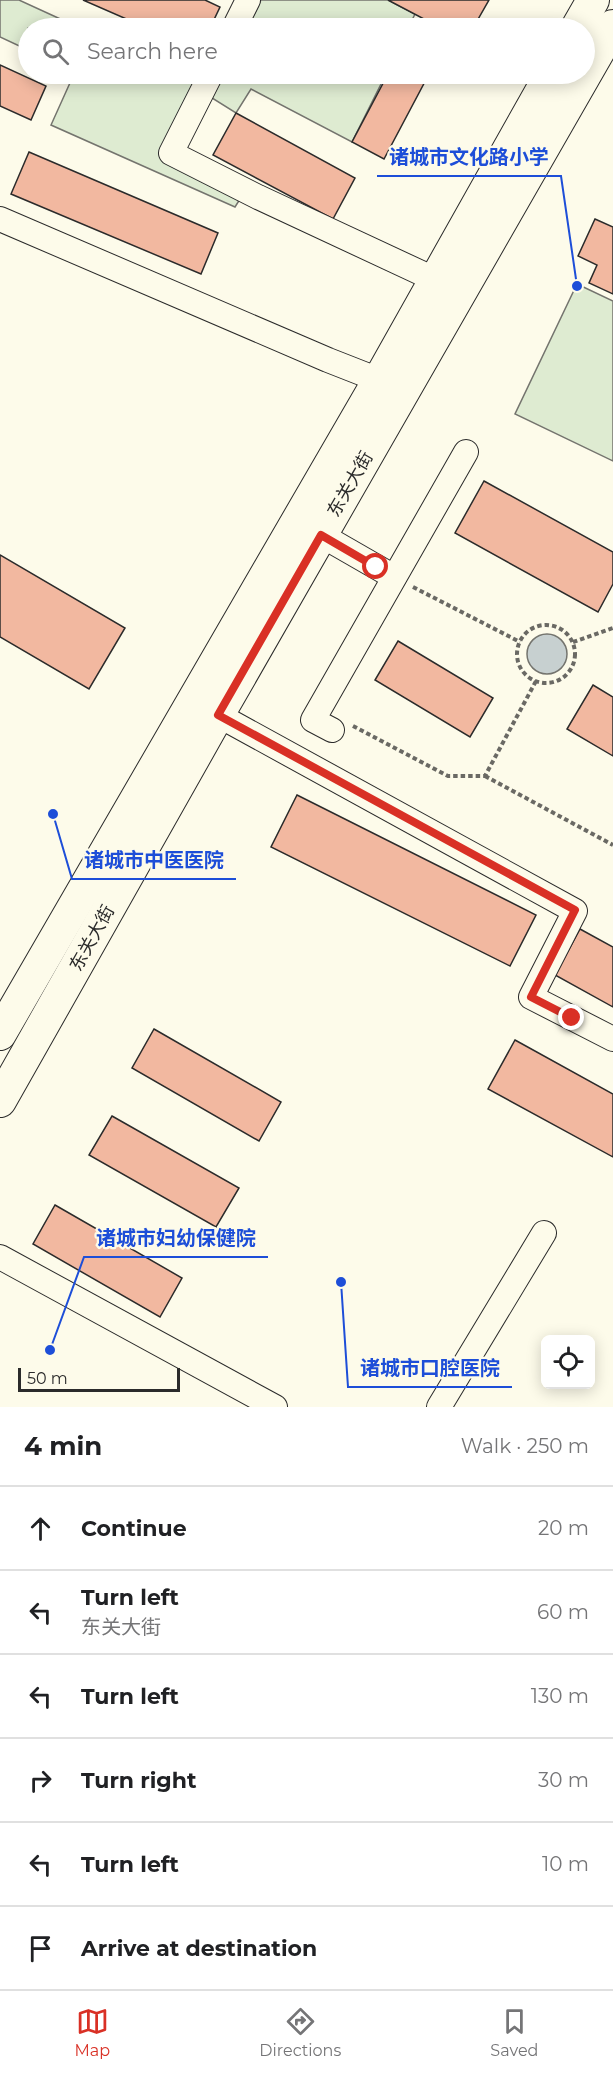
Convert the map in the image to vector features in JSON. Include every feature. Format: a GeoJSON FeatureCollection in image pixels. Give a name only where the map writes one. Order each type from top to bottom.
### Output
{"type":"FeatureCollection","features":[{"type":"Feature","properties":{"kind":"main road"},"geometry":{"type":"LineString","coordinates":[[583,18],[593,0]]}},
{"type":"Feature","properties":{"kind":"main road","name":"东关大街"},"geometry":{"type":"LineString","coordinates":[[595,57],[613,26]]}},
{"type":"Feature","properties":{"kind":"main road","name":"东关大街"},"geometry":{"type":"LineString","coordinates":[[0,1034],[379,380],[545,84]]}},
{"type":"Feature","properties":{"kind":"main road","name":"东关大街"},"geometry":{"type":"LineString","coordinates":[[0,1101],[580,84]]}},
{"type":"Feature","properties":{"kind":"street"},"geometry":{"type":"LineString","coordinates":[[239,18],[248,0]]}},
{"type":"Feature","properties":{"kind":"street"},"geometry":{"type":"LineString","coordinates":[[206,84],[171,153],[258,197],[434,279]]}},
{"type":"Feature","properties":{"kind":"street"},"geometry":{"type":"LineString","coordinates":[[0,219],[379,380]]}},
{"type":"Feature","properties":{"kind":"street"},"geometry":{"type":"LineString","coordinates":[[332,730],[313,720],[466,452]]}},
{"type":"Feature","properties":{"kind":"street"},"geometry":{"type":"LineString","coordinates":[[321,535],[394,577]]}},
{"type":"Feature","properties":{"kind":"street"},"geometry":{"type":"LineString","coordinates":[[218,715],[575,910],[531,997],[613,1039]]}},
{"type":"Feature","properties":{"kind":"street"},"geometry":{"type":"LineString","coordinates":[[439,1407],[544,1233]]}},
{"type":"Feature","properties":{"kind":"street"},"geometry":{"type":"LineString","coordinates":[[0,1257],[275,1407]]}},
{"type":"Feature","properties":{"kind":"path"},"geometry":{"type":"LineString","coordinates":[[394,577],[520,642]]}},
{"type":"Feature","properties":{"kind":"path"},"geometry":{"type":"LineString","coordinates":[[550,626],[567,634],[573,642],[575,661],[564,678],[555,682],[536,681],[527,676],[518,660],[520,642],[532,629],[550,626]]}},
{"type":"Feature","properties":{"kind":"path"},"geometry":{"type":"LineString","coordinates":[[573,642],[613,628]]}},
{"type":"Feature","properties":{"kind":"path"},"geometry":{"type":"LineString","coordinates":[[484,776],[536,681]]}},
{"type":"Feature","properties":{"kind":"path"},"geometry":{"type":"LineString","coordinates":[[319,709],[448,776],[484,776],[613,845]]}},
{"type":"Feature","properties":{"kind":"green space"},"geometry":{"type":"Polygon","coordinates":[[[0,0],[19,0],[58,18],[18,18],[18,45],[0,37],[0,0]]]}},
{"type":"Feature","properties":{"kind":"green space"},"geometry":{"type":"Polygon","coordinates":[[[261,0],[388,0],[415,14],[413,18],[252,18],[261,0]]]}},
{"type":"Feature","properties":{"kind":"green space"},"geometry":{"type":"Polygon","coordinates":[[[69,84],[197,84],[204,87],[171,154],[245,191],[235,207],[51,125],[69,84]]]}},
{"type":"Feature","properties":{"kind":"green space"},"geometry":{"type":"Polygon","coordinates":[[[219,84],[381,84],[352,142],[251,89],[236,113],[212,98],[219,84]]]}},
{"type":"Feature","properties":{"kind":"green space"},"geometry":{"type":"Polygon","coordinates":[[[577,284],[613,301],[613,461],[515,414],[577,284]]]}},
{"type":"Feature","properties":{"kind":"shaded area"},"geometry":{"type":"Polygon","coordinates":[[[547,634],[555,635],[561,640],[566,646],[566,662],[561,668],[555,673],[547,674],[539,673],[533,668],[528,662],[527,654],[528,646],[533,640],[539,635],[547,634]]]}},
{"type":"Feature","properties":{"kind":"building"},"geometry":{"type":"Polygon","coordinates":[[[83,0],[205,0],[220,7],[215,18],[124,18],[83,0]]]}},
{"type":"Feature","properties":{"kind":"building"},"geometry":{"type":"Polygon","coordinates":[[[388,0],[489,0],[479,18],[422,18],[388,0]]]}},
{"type":"Feature","properties":{"kind":"building"},"geometry":{"type":"Polygon","coordinates":[[[0,65],[18,73],[18,84],[46,86],[31,120],[0,106],[0,65]]]}},
{"type":"Feature","properties":{"kind":"building"},"geometry":{"type":"Polygon","coordinates":[[[383,84],[424,84],[384,159],[352,142],[383,84]]]}},
{"type":"Feature","properties":{"kind":"building"},"geometry":{"type":"Polygon","coordinates":[[[236,113],[355,178],[333,219],[213,155],[236,113]]]}},
{"type":"Feature","properties":{"kind":"building"},"geometry":{"type":"Polygon","coordinates":[[[29,152],[218,233],[201,274],[11,194],[29,152]]]}},
{"type":"Feature","properties":{"kind":"building"},"geometry":{"type":"Polygon","coordinates":[[[595,219],[613,227],[613,294],[589,283],[597,265],[578,256],[595,219]]]}},
{"type":"Feature","properties":{"kind":"building"},"geometry":{"type":"Polygon","coordinates":[[[484,481],[613,552],[613,584],[598,612],[455,533],[484,481]]]}},
{"type":"Feature","properties":{"kind":"building"},"geometry":{"type":"Polygon","coordinates":[[[0,555],[125,628],[89,689],[0,637],[0,555]]]}},
{"type":"Feature","properties":{"kind":"building"},"geometry":{"type":"Polygon","coordinates":[[[398,641],[493,698],[470,737],[375,680],[398,641]]]}},
{"type":"Feature","properties":{"kind":"building"},"geometry":{"type":"Polygon","coordinates":[[[593,685],[613,697],[613,756],[567,729],[593,685]]]}},
{"type":"Feature","properties":{"kind":"building"},"geometry":{"type":"Polygon","coordinates":[[[297,795],[536,915],[510,966],[271,847],[297,795]]]}},
{"type":"Feature","properties":{"kind":"building"},"geometry":{"type":"Polygon","coordinates":[[[580,929],[613,947],[613,1007],[555,975],[580,929]]]}},
{"type":"Feature","properties":{"kind":"building"},"geometry":{"type":"Polygon","coordinates":[[[154,1029],[281,1102],[259,1141],[132,1068],[154,1029]]]}},
{"type":"Feature","properties":{"kind":"building"},"geometry":{"type":"Polygon","coordinates":[[[515,1040],[613,1094],[613,1157],[488,1089],[515,1040]]]}},
{"type":"Feature","properties":{"kind":"building"},"geometry":{"type":"Polygon","coordinates":[[[112,1116],[239,1188],[216,1227],[89,1155],[112,1116]]]}},
{"type":"Feature","properties":{"kind":"building"},"geometry":{"type":"Polygon","coordinates":[[[55,1205],[182,1278],[160,1317],[33,1244],[55,1205]]]}},
{"type":"Feature","properties":{"kind":"place","name":"诸城市文化路小学"},"geometry":{"type":"Point","coordinates":[577,286]}},
{"type":"Feature","properties":{"kind":"place","name":"诸城市中医医院"},"geometry":{"type":"Point","coordinates":[53,814]}},
{"type":"Feature","properties":{"kind":"place","name":"诸城市口腔医院"},"geometry":{"type":"Point","coordinates":[341,1282]}},
{"type":"Feature","properties":{"kind":"place","name":"诸城市妇幼保健院"},"geometry":{"type":"Point","coordinates":[50,1350]}},
{"type":"Feature","properties":{"kind":"route"},"geometry":{"type":"LineString","coordinates":[[376,567],[321,535],[218,715],[575,910],[531,997],[572,1018]]}}]}
